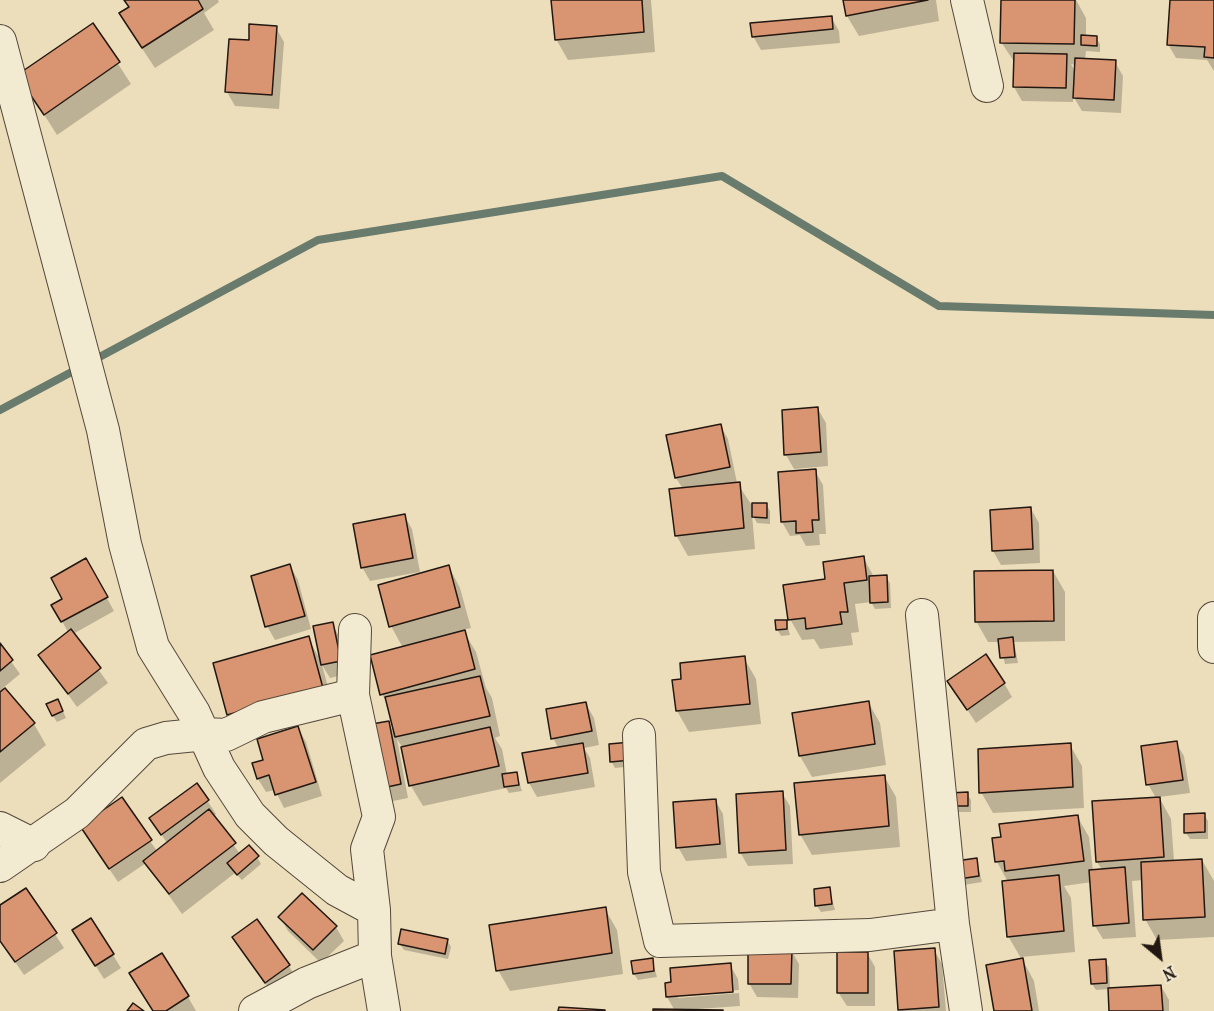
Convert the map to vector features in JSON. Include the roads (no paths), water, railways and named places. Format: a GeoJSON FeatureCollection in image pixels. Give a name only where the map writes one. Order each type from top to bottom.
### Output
{"type":"FeatureCollection","features":[{"type":"Feature","properties":{"kind":"street"},"geometry":{"type":"LineString","coordinates":[[967,0],[987,86]]}},
{"type":"Feature","properties":{"kind":"street"},"geometry":{"type":"LineString","coordinates":[[0,41],[103,430],[125,544],[153,647],[206,734],[219,768],[250,815],[276,841],[337,890],[374,910]]}},
{"type":"Feature","properties":{"kind":"street"},"geometry":{"type":"LineString","coordinates":[[922,615],[953,924],[966,1011]]}},
{"type":"Feature","properties":{"kind":"street"},"geometry":{"type":"LineString","coordinates":[[1214,618],[1214,647]]}},
{"type":"Feature","properties":{"kind":"street"},"geometry":{"type":"LineString","coordinates":[[355,630],[353,694],[379,816],[367,849],[374,910],[375,956],[384,1011]]}},
{"type":"Feature","properties":{"kind":"street"},"geometry":{"type":"LineString","coordinates":[[0,866],[34,845],[77,813],[146,744],[166,738],[206,734],[226,735],[263,717],[353,694]]}},
{"type":"Feature","properties":{"kind":"street"},"geometry":{"type":"LineString","coordinates":[[639,735],[644,872],[660,941],[870,935],[953,924]]}},
{"type":"Feature","properties":{"kind":"street"},"geometry":{"type":"LineString","coordinates":[[0,828],[34,845]]}},
{"type":"Feature","properties":{"kind":"street"},"geometry":{"type":"LineString","coordinates":[[255,1011],[307,983],[375,956]]}},
{"type":"Feature","properties":{"kind":"waterway"},"geometry":{"type":"LineString","coordinates":[[92,361],[318,240],[722,176],[939,306],[1214,315]]}},
{"type":"Feature","properties":{"kind":"waterway"},"geometry":{"type":"LineString","coordinates":[[0,410],[81,367]]}}]}
